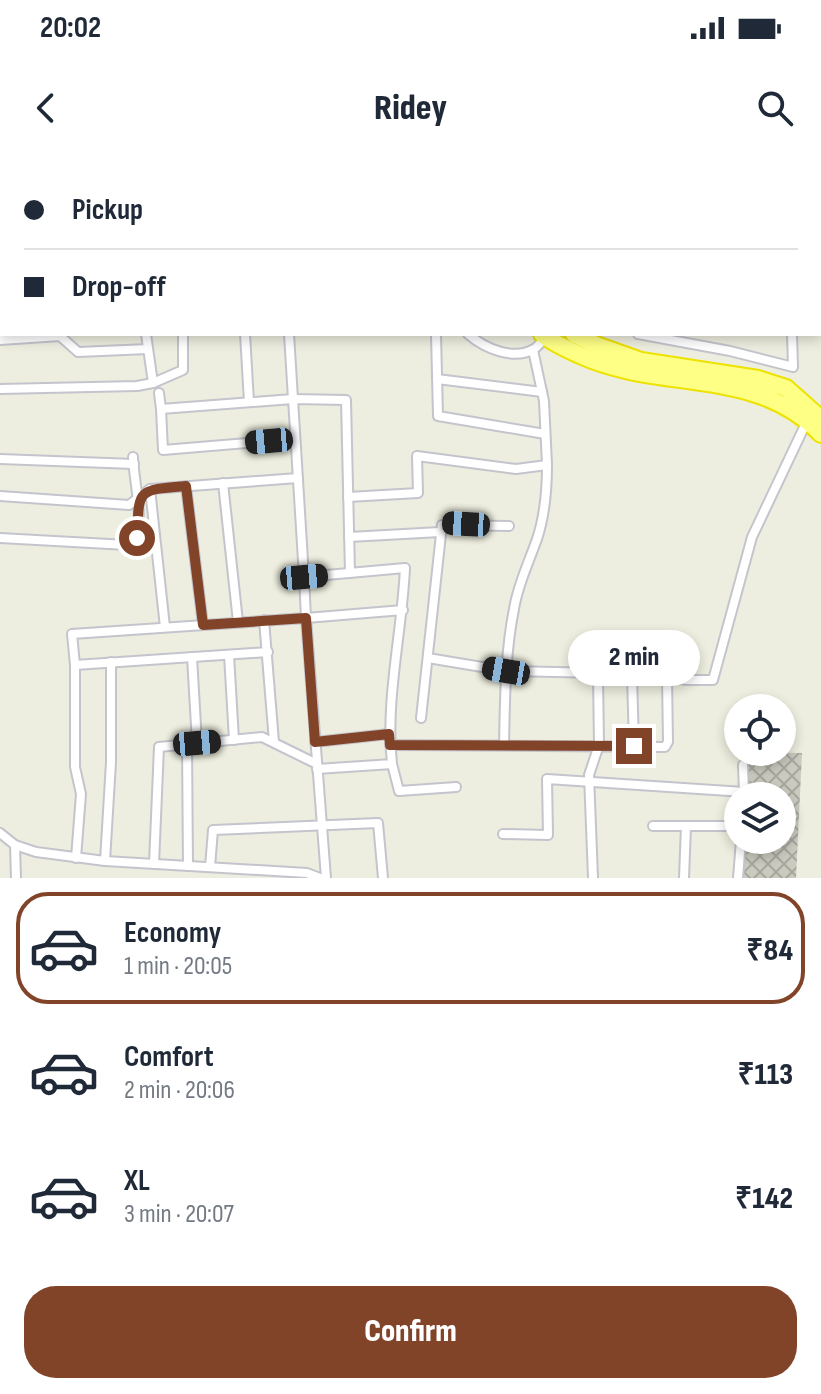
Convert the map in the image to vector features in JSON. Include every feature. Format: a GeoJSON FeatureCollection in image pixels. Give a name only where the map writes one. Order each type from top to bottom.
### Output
{"type":"FeatureCollection","features":[{"type":"Feature","properties":{"kind":"highway"},"geometry":{"type":"LineString","coordinates":[[548,336],[613,368],[762,395],[814,419]]}},
{"type":"Feature","properties":{"kind":"highway"},"geometry":{"type":"LineString","coordinates":[[578,336],[641,361],[758,379],[786,388],[814,419],[821,434]]}},
{"type":"Feature","properties":{"kind":"street"},"geometry":{"type":"LineString","coordinates":[[0,340],[60,336],[78,352],[148,349]]}},
{"type":"Feature","properties":{"kind":"street"},"geometry":{"type":"LineString","coordinates":[[146,336],[153,383]]}},
{"type":"Feature","properties":{"kind":"street"},"geometry":{"type":"LineString","coordinates":[[0,389],[153,383],[183,370],[183,336]]}},
{"type":"Feature","properties":{"kind":"street"},"geometry":{"type":"LineString","coordinates":[[245,336],[249,402]]}},
{"type":"Feature","properties":{"kind":"street"},"geometry":{"type":"LineString","coordinates":[[289,336],[326,878]]}},
{"type":"Feature","properties":{"kind":"street"},"geometry":{"type":"LineString","coordinates":[[436,336],[437,414],[440,418],[545,434]]}},
{"type":"Feature","properties":{"kind":"street"},"geometry":{"type":"LineString","coordinates":[[470,336],[478,343],[506,354],[533,350],[545,336]]}},
{"type":"Feature","properties":{"kind":"street"},"geometry":{"type":"LineString","coordinates":[[649,336],[793,367],[792,336]]}},
{"type":"Feature","properties":{"kind":"street"},"geometry":{"type":"LineString","coordinates":[[504,745],[506,671],[513,609],[523,571],[538,537],[547,496],[542,392],[533,350]]}},
{"type":"Feature","properties":{"kind":"street"},"geometry":{"type":"LineString","coordinates":[[437,379],[542,392]]}},
{"type":"Feature","properties":{"kind":"street"},"geometry":{"type":"LineString","coordinates":[[159,393],[163,450],[295,439]]}},
{"type":"Feature","properties":{"kind":"street"},"geometry":{"type":"LineString","coordinates":[[161,409],[293,399],[346,400],[350,573]]}},
{"type":"Feature","properties":{"kind":"street"},"geometry":{"type":"LineString","coordinates":[[428,658],[506,671],[648,674],[713,680],[752,537],[814,419]]}},
{"type":"Feature","properties":{"kind":"street"},"geometry":{"type":"LineString","coordinates":[[348,497],[418,493],[417,456],[516,469],[547,465]]}},
{"type":"Feature","properties":{"kind":"street"},"geometry":{"type":"LineString","coordinates":[[0,459],[134,460],[139,500],[137,538],[127,545],[0,538]]}},
{"type":"Feature","properties":{"kind":"street"},"geometry":{"type":"LineString","coordinates":[[0,496],[129,505],[150,489],[298,478]]}},
{"type":"Feature","properties":{"kind":"street"},"geometry":{"type":"LineString","coordinates":[[223,483],[238,622]]}},
{"type":"Feature","properties":{"kind":"street"},"geometry":{"type":"LineString","coordinates":[[186,486],[203,625]]}},
{"type":"Feature","properties":{"kind":"street"},"geometry":{"type":"LineString","coordinates":[[150,489],[165,627]]}},
{"type":"Feature","properties":{"kind":"street"},"geometry":{"type":"LineString","coordinates":[[421,718],[440,532],[444,523],[509,526]]}},
{"type":"Feature","properties":{"kind":"street"},"geometry":{"type":"LineString","coordinates":[[349,537],[440,532]]}},
{"type":"Feature","properties":{"kind":"street"},"geometry":{"type":"LineString","coordinates":[[304,577],[405,568],[389,734],[392,764],[399,791],[456,787]]}},
{"type":"Feature","properties":{"kind":"street"},"geometry":{"type":"LineString","coordinates":[[76,858],[81,794],[75,767],[72,634],[403,610]]}},
{"type":"Feature","properties":{"kind":"street"},"geometry":{"type":"LineString","coordinates":[[264,620],[274,742]]}},
{"type":"Feature","properties":{"kind":"street"},"geometry":{"type":"LineString","coordinates":[[75,665],[268,652]]}},
{"type":"Feature","properties":{"kind":"street"},"geometry":{"type":"LineString","coordinates":[[229,655],[234,740]]}},
{"type":"Feature","properties":{"kind":"street"},"geometry":{"type":"LineString","coordinates":[[188,866],[192,657]]}},
{"type":"Feature","properties":{"kind":"street"},"geometry":{"type":"LineString","coordinates":[[105,861],[111,762],[111,662]]}},
{"type":"Feature","properties":{"kind":"street"},"geometry":{"type":"LineString","coordinates":[[593,878],[589,775],[599,745],[598,674]]}},
{"type":"Feature","properties":{"kind":"street"},"geometry":{"type":"LineString","coordinates":[[632,675],[634,746]]}},
{"type":"Feature","properties":{"kind":"street"},"geometry":{"type":"LineString","coordinates":[[390,745],[667,746],[667,678]]}},
{"type":"Feature","properties":{"kind":"street"},"geometry":{"type":"LineString","coordinates":[[315,742],[389,734]]}},
{"type":"Feature","properties":{"kind":"street"},"geometry":{"type":"LineString","coordinates":[[154,864],[159,747],[262,737],[317,767],[392,764]]}},
{"type":"Feature","properties":{"kind":"street"},"geometry":{"type":"LineString","coordinates":[[503,834],[548,835],[547,779],[724,793]]}},
{"type":"Feature","properties":{"kind":"street"},"geometry":{"type":"LineString","coordinates":[[210,867],[213,830],[378,823],[383,878]]}},
{"type":"Feature","properties":{"kind":"street"},"geometry":{"type":"LineString","coordinates":[[653,826],[724,826]]}},
{"type":"Feature","properties":{"kind":"street"},"geometry":{"type":"LineString","coordinates":[[684,878],[686,826]]}},
{"type":"Feature","properties":{"kind":"street"},"geometry":{"type":"LineString","coordinates":[[0,833],[15,845],[36,852],[76,858],[307,873],[320,878]]}},
{"type":"Feature","properties":{"kind":"street"},"geometry":{"type":"LineString","coordinates":[[15,845],[16,878]]}},
{"type":"Feature","properties":{"kind":"street"},"geometry":{"type":"LineString","coordinates":[[738,878],[740,854]]}},
{"type":"Feature","properties":{"kind":"building"},"geometry":{"type":"Polygon","coordinates":[[[796,753],[802,753],[796,878],[743,878],[744,854],[796,854],[796,782],[748,782],[748,766],[796,766],[796,753]]]}},
{"type":"Feature","properties":{"kind":"route"},"geometry":{"type":"LineString","coordinates":[[137,538],[139,500],[143,494],[150,489],[186,486],[203,625],[306,618],[315,742],[389,734],[390,745],[634,746]]}}]}
